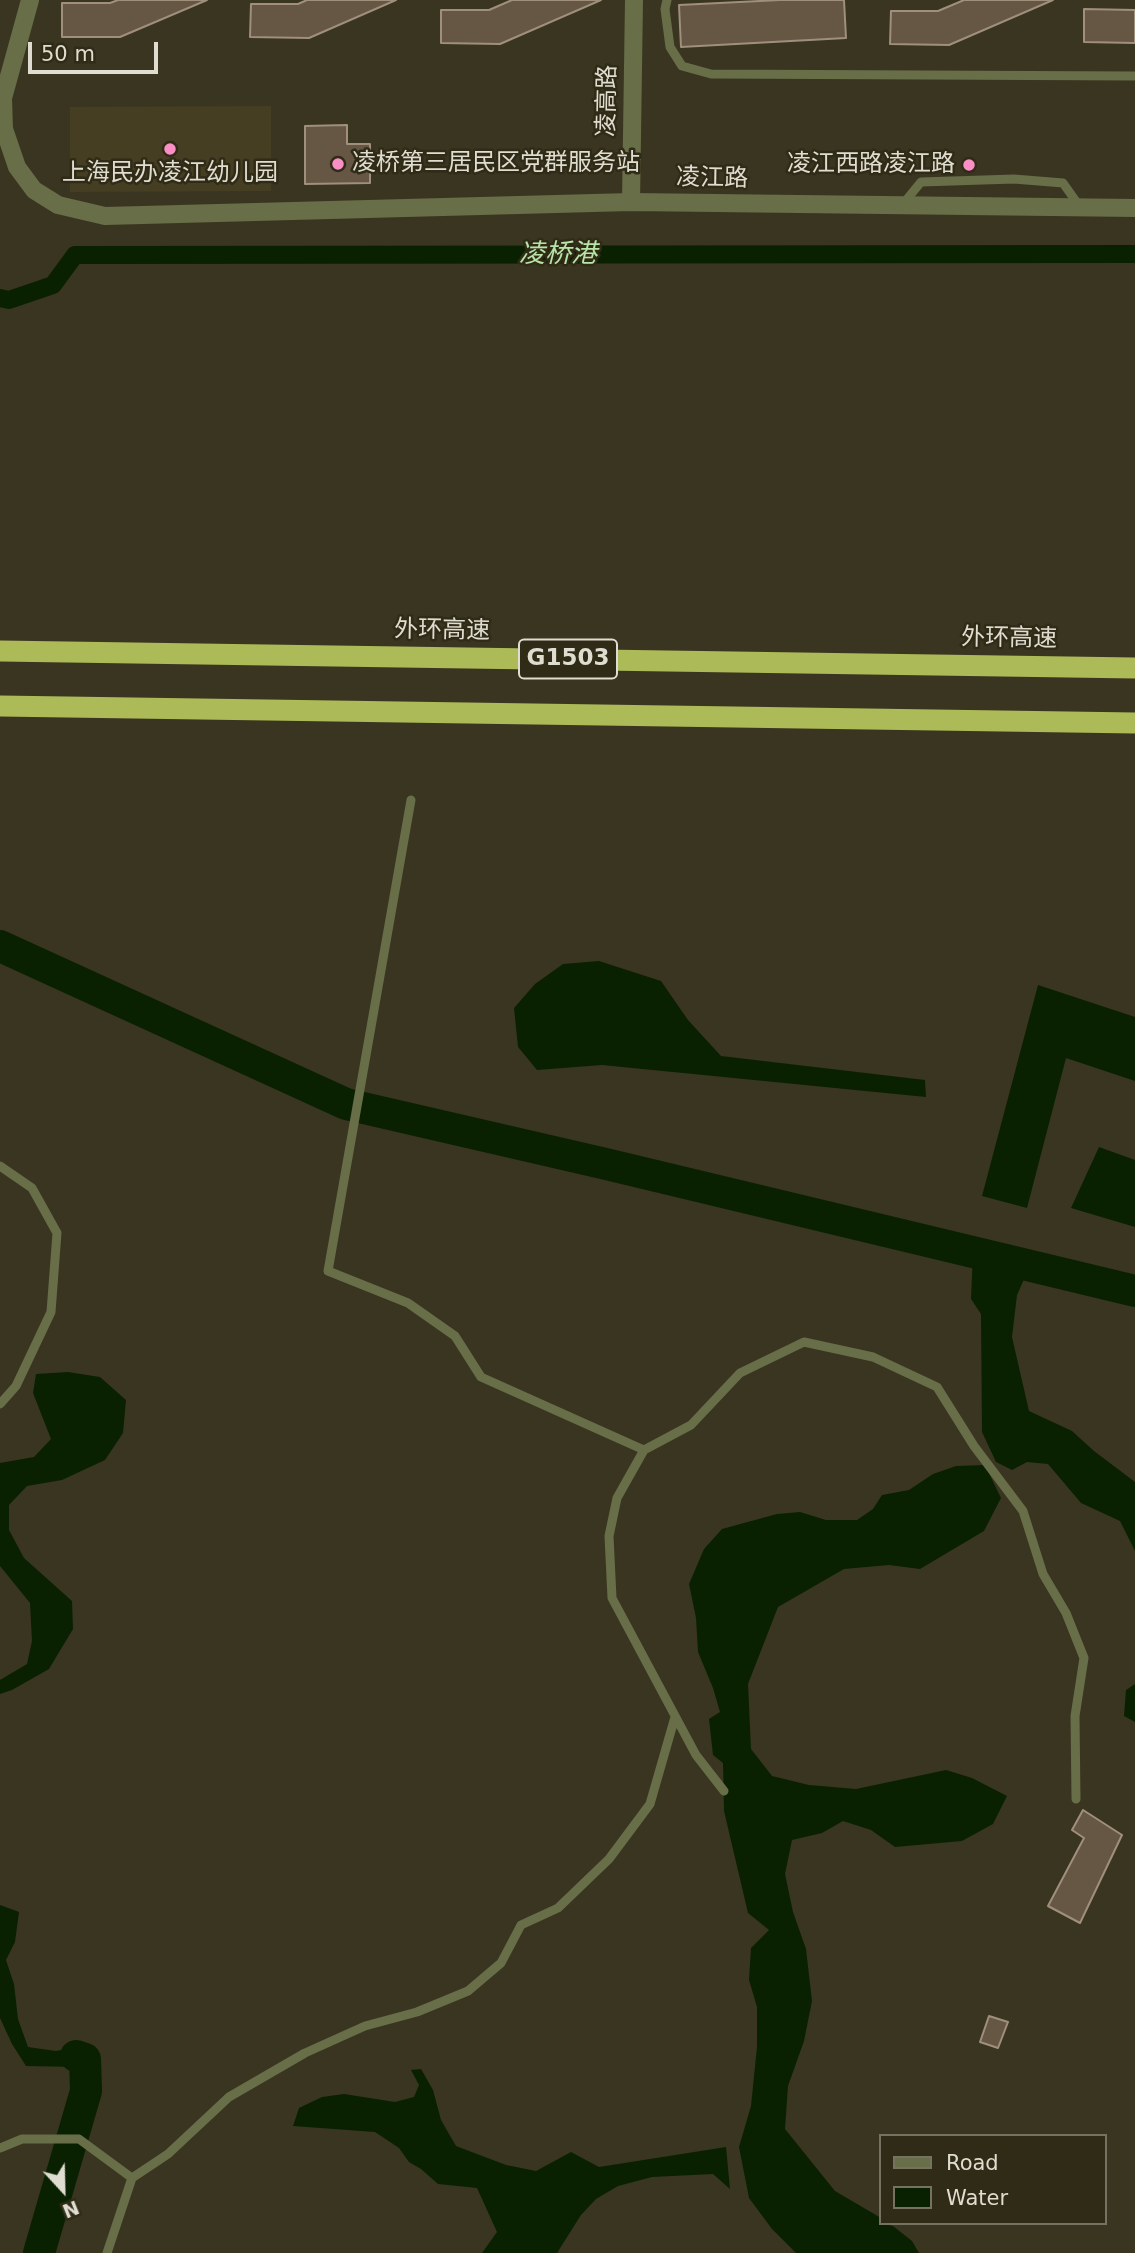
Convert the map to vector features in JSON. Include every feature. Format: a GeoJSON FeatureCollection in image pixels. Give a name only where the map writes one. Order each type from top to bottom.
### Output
{"type":"FeatureCollection","features":[{"type":"Feature","properties":{"kind":"highway","name":"外环高速"},"geometry":{"type":"LineString","coordinates":[[0,649],[1135,668]]}},
{"type":"Feature","properties":{"kind":"highway","name":"G1503"},"geometry":{"type":"LineString","coordinates":[[0,706],[1135,723]]}},
{"type":"Feature","properties":{"kind":"highway"},"geometry":{"type":"LineString","coordinates":[[0,711],[26,706]]}},
{"type":"Feature","properties":{"kind":"street","name":"凌江路"},"geometry":{"type":"LineString","coordinates":[[30,0],[4,97],[4,129],[18,167],[34,190],[58,205],[105,216],[631,202],[1135,208]]}},
{"type":"Feature","properties":{"kind":"street","name":"凌高路"},"geometry":{"type":"LineString","coordinates":[[631,202],[634,0]]}},
{"type":"Feature","properties":{"kind":"lane"},"geometry":{"type":"LineString","coordinates":[[667,0],[665,9],[670,47],[682,66],[711,74],[1135,76]]}},
{"type":"Feature","properties":{"kind":"lane"},"geometry":{"type":"LineString","coordinates":[[902,205],[921,182],[1014,179],[1063,183],[1080,207]]}},
{"type":"Feature","properties":{"kind":"lane"},"geometry":{"type":"LineString","coordinates":[[411,800],[328,1271],[408,1303],[455,1336],[481,1377],[644,1450]]}},
{"type":"Feature","properties":{"kind":"lane"},"geometry":{"type":"LineString","coordinates":[[0,1166],[32,1188],[57,1233],[51,1312],[16,1386],[0,1404]]}},
{"type":"Feature","properties":{"kind":"lane"},"geometry":{"type":"LineString","coordinates":[[724,1791],[696,1755],[612,1598],[609,1536],[617,1498],[644,1450],[691,1425],[740,1373],[804,1342],[873,1357],[937,1387],[974,1446],[1023,1511],[1043,1574],[1066,1613],[1084,1658],[1075,1716],[1076,1799]]}},
{"type":"Feature","properties":{"kind":"lane"},"geometry":{"type":"LineString","coordinates":[[107,2253],[132,2178],[168,2154],[229,2097],[305,2053],[365,2026],[417,2012],[468,1991],[501,1963],[521,1926],[558,1908],[609,1859],[650,1804],[675,1717]]}},
{"type":"Feature","properties":{"kind":"lane"},"geometry":{"type":"LineString","coordinates":[[0,2148],[22,2139],[79,2139],[132,2178]]}},
{"type":"Feature","properties":{"kind":"shaded area","name":"上海民办凌江幼儿园"},"geometry":{"type":"Polygon","coordinates":[[[271,106],[271,191],[70,192],[70,107],[271,106]]]}},
{"type":"Feature","properties":{"kind":"water"},"geometry":{"type":"Polygon","coordinates":[[[599,961],[661,981],[688,1020],[721,1056],[925,1080],[926,1097],[602,1065],[537,1070],[518,1047],[514,1008],[535,984],[563,964],[599,961]]]}},
{"type":"Feature","properties":{"kind":"water"},"geometry":{"type":"Polygon","coordinates":[[[1038,985],[1135,1017],[1135,1081],[1066,1058],[1027,1208],[982,1196],[1038,985]]]}},
{"type":"Feature","properties":{"kind":"water"},"geometry":{"type":"Polygon","coordinates":[[[1099,1147],[1135,1160],[1135,1227],[1071,1208],[1099,1147]]]}},
{"type":"Feature","properties":{"kind":"water"},"geometry":{"type":"Polygon","coordinates":[[[973,1252],[1030,1266],[1017,1295],[1012,1337],[1029,1411],[1072,1431],[1135,1482],[1135,1551],[1120,1521],[1081,1503],[1048,1464],[1027,1462],[1012,1470],[996,1462],[982,1432],[981,1314],[971,1299],[973,1252]]]}},
{"type":"Feature","properties":{"kind":"water"},"geometry":{"type":"Polygon","coordinates":[[[68,1372],[100,1377],[126,1400],[123,1433],[105,1460],[62,1480],[27,1486],[9,1505],[9,1530],[24,1558],[72,1601],[73,1629],[49,1669],[0,1694],[0,1680],[27,1664],[32,1641],[30,1603],[0,1566],[0,1463],[34,1457],[51,1439],[33,1393],[36,1374],[68,1372]]]}},
{"type":"Feature","properties":{"kind":"water"},"geometry":{"type":"Polygon","coordinates":[[[985,1465],[1001,1498],[984,1531],[920,1569],[889,1565],[844,1569],[778,1607],[748,1684],[751,1749],[772,1776],[809,1785],[856,1789],[946,1770],[972,1778],[1007,1796],[993,1824],[962,1841],[895,1847],[871,1830],[843,1821],[822,1833],[792,1840],[785,1874],[793,1912],[806,1949],[812,2001],[804,2041],[788,2086],[785,2129],[835,2191],[880,2217],[880,2225],[893,2226],[912,2241],[919,2253],[796,2253],[772,2229],[749,2198],[739,2147],[751,2106],[757,2047],[757,2007],[749,1980],[751,1948],[769,1930],[748,1913],[724,1811],[723,1763],[713,1755],[709,1719],[720,1712],[698,1652],[696,1618],[689,1584],[704,1549],[722,1529],[777,1514],[800,1512],[826,1520],[857,1520],[873,1509],[882,1495],[909,1490],[933,1474],[956,1466],[985,1465]]]}},
{"type":"Feature","properties":{"kind":"water"},"geometry":{"type":"Polygon","coordinates":[[[1135,1684],[1135,1722],[1124,1716],[1126,1690],[1135,1684]]]}},
{"type":"Feature","properties":{"kind":"water"},"geometry":{"type":"Polygon","coordinates":[[[0,1905],[19,1912],[15,1942],[6,1960],[14,1984],[18,2019],[28,2047],[56,2051],[76,2047],[76,2067],[26,2066],[12,2044],[0,2018],[0,1905]]]}},
{"type":"Feature","properties":{"kind":"water"},"geometry":{"type":"Polygon","coordinates":[[[421,2069],[433,2090],[441,2120],[456,2146],[506,2165],[536,2171],[571,2152],[599,2167],[726,2147],[730,2189],[713,2174],[652,2177],[618,2186],[596,2199],[581,2215],[557,2253],[482,2253],[497,2232],[477,2188],[438,2184],[409,2162],[399,2148],[375,2132],[293,2126],[299,2108],[322,2097],[344,2094],[395,2102],[414,2097],[419,2085],[411,2070],[421,2069]]]}},
{"type":"Feature","properties":{"kind":"building"},"geometry":{"type":"Polygon","coordinates":[[[118,0],[207,0],[120,37],[62,37],[62,3],[110,3],[118,0]]]}},
{"type":"Feature","properties":{"kind":"building"},"geometry":{"type":"Polygon","coordinates":[[[307,0],[396,0],[309,38],[250,37],[251,4],[298,4],[307,0]]]}},
{"type":"Feature","properties":{"kind":"building"},"geometry":{"type":"Polygon","coordinates":[[[512,0],[601,0],[500,44],[441,43],[441,10],[489,10],[512,0]]]}},
{"type":"Feature","properties":{"kind":"building"},"geometry":{"type":"Polygon","coordinates":[[[844,0],[846,38],[681,47],[679,5],[844,0]]]}},
{"type":"Feature","properties":{"kind":"building"},"geometry":{"type":"Polygon","coordinates":[[[964,0],[1053,0],[949,45],[890,44],[891,11],[938,11],[964,0]]]}},
{"type":"Feature","properties":{"kind":"building"},"geometry":{"type":"Polygon","coordinates":[[[1084,9],[1135,10],[1135,43],[1084,42],[1084,9]]]}},
{"type":"Feature","properties":{"kind":"building","name":"凌桥第三居民区党群服务站"},"geometry":{"type":"Polygon","coordinates":[[[347,125],[347,144],[370,144],[370,183],[305,184],[305,126],[347,125]]]}},
{"type":"Feature","properties":{"kind":"building"},"geometry":{"type":"Polygon","coordinates":[[[1083,1810],[1122,1835],[1080,1923],[1048,1906],[1084,1838],[1072,1830],[1083,1810]]]}},
{"type":"Feature","properties":{"kind":"building"},"geometry":{"type":"Polygon","coordinates":[[[989,2016],[1008,2022],[998,2048],[980,2042],[989,2016]]]}},
{"type":"Feature","properties":{"kind":"waterway","name":"凌桥港"},"geometry":{"type":"LineString","coordinates":[[0,298],[9,300],[53,285],[75,255],[1135,254]]}},
{"type":"Feature","properties":{"kind":"waterway"},"geometry":{"type":"LineString","coordinates":[[0,946],[346,1104],[1135,1291]]}},
{"type":"Feature","properties":{"kind":"waterway"},"geometry":{"type":"LineString","coordinates":[[39,2253],[86,2091],[85,2059],[76,2056]]}},
{"type":"Feature","properties":{"kind":"place","name":"上海民办凌江幼儿园"},"geometry":{"type":"Point","coordinates":[170,149]}},
{"type":"Feature","properties":{"kind":"place","name":"凌桥第三居民区党群服务站"},"geometry":{"type":"Point","coordinates":[338,164]}},
{"type":"Feature","properties":{"kind":"place","name":"凌江西路凌江路"},"geometry":{"type":"Point","coordinates":[969,165]}}]}
